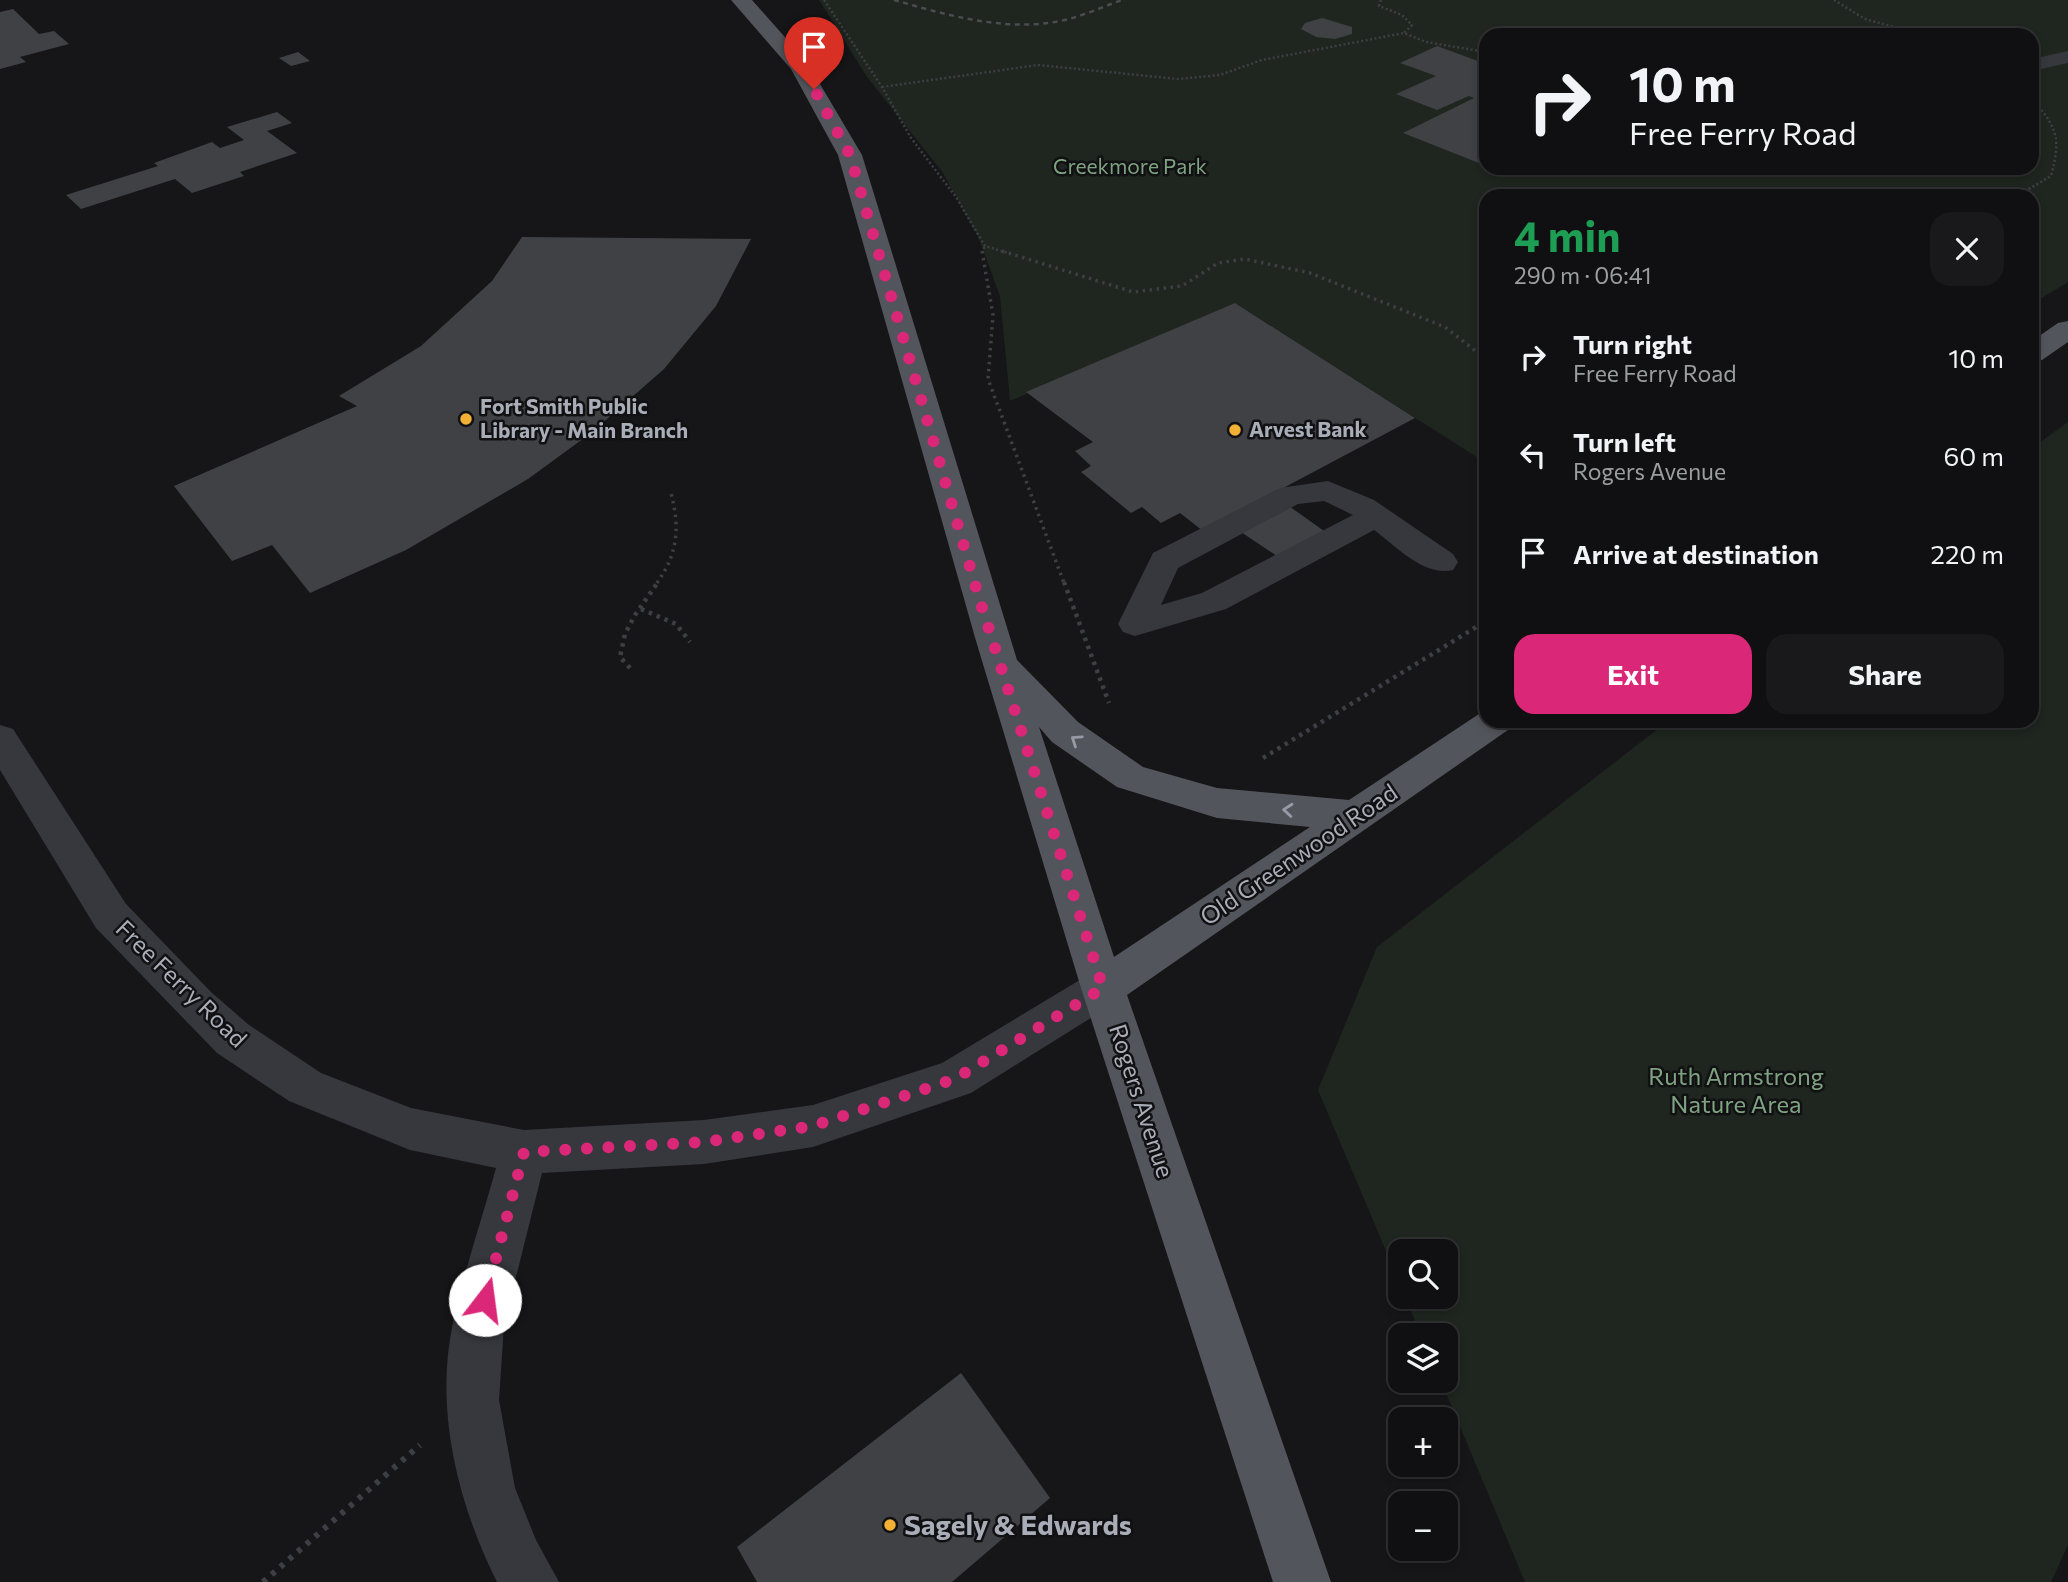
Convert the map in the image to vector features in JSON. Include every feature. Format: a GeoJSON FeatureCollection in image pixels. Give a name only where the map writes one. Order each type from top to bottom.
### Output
{"type":"FeatureCollection","features":[{"type":"Feature","properties":{"kind":"main road","name":"Rogers Avenue"},"geometry":{"type":"LineString","coordinates":[[741,0],[800,66],[850,155],[999,660],[1103,988],[1302,1582]]}},
{"type":"Feature","properties":{"kind":"main road"},"geometry":{"type":"LineString","coordinates":[[2039,349],[2068,329]]}},
{"type":"Feature","properties":{"kind":"main road"},"geometry":{"type":"LineString","coordinates":[[999,660],[1065,732],[1130,777],[1217,803],[1356,816]]}},
{"type":"Feature","properties":{"kind":"main road","name":"Old Greenwood Road"},"geometry":{"type":"LineString","coordinates":[[1103,988],[1485,728]]}},
{"type":"Feature","properties":{"kind":"street"},"geometry":{"type":"LineString","coordinates":[[2044,42],[2068,43]]}},
{"type":"Feature","properties":{"kind":"street"},"geometry":{"type":"LineString","coordinates":[[2039,63],[2068,57]]}},
{"type":"Feature","properties":{"kind":"street"},"geometry":{"type":"LineString","coordinates":[[1356,505],[1214,601],[1135,624],[1165,561],[1291,495],[1328,491],[1356,505],[1441,562]]}},
{"type":"Feature","properties":{"kind":"street","name":"Free Ferry Road"},"geometry":{"type":"LineString","coordinates":[[0,738],[111,916],[172,981],[233,1039],[305,1087],[410,1129],[524,1152],[704,1142],[813,1126],[955,1079],[1103,988]]}},
{"type":"Feature","properties":{"kind":"street"},"geometry":{"type":"LineString","coordinates":[[524,1152],[478,1325],[472,1399],[487,1488],[516,1560],[530,1582]]}},
{"type":"Feature","properties":{"kind":"path"},"geometry":{"type":"LineString","coordinates":[[824,0],[883,87],[911,138],[956,197],[985,246],[1133,292],[1182,286],[1218,263],[1245,259],[1310,273],[1445,327],[1479,354]]}},
{"type":"Feature","properties":{"kind":"path"},"geometry":{"type":"LineString","coordinates":[[1381,0],[1379,6],[1409,20],[1412,25],[1404,33]]}},
{"type":"Feature","properties":{"kind":"path"},"geometry":{"type":"LineString","coordinates":[[1834,0],[1865,19],[1897,28]]}},
{"type":"Feature","properties":{"kind":"path"},"geometry":{"type":"LineString","coordinates":[[883,87],[1038,65],[1178,79],[1220,75],[1262,60],[1404,33],[1426,42],[1479,51]]}},
{"type":"Feature","properties":{"kind":"path"},"geometry":{"type":"LineString","coordinates":[[2029,189],[2051,176],[2059,148],[2056,126],[2039,105]]}},
{"type":"Feature","properties":{"kind":"path"},"geometry":{"type":"LineString","coordinates":[[630,668],[621,657],[623,634],[670,565],[677,545],[679,523],[671,493]]}},
{"type":"Feature","properties":{"kind":"path"},"geometry":{"type":"LineString","coordinates":[[641,609],[675,622],[685,631],[690,642]]}},
{"type":"Feature","properties":{"kind":"path"},"geometry":{"type":"LineString","coordinates":[[262,1582],[472,1399]]}},
{"type":"Feature","properties":{"kind":"green space","name":"Creekmore Park"},"geometry":{"type":"Polygon","coordinates":[[[819,0],[2068,0],[2068,282],[2039,300],[2039,189],[1479,189],[1479,459],[1235,303],[1010,401],[1000,296],[979,239],[943,173],[867,77],[819,0]]]}},
{"type":"Feature","properties":{"kind":"green space","name":"Ruth Armstrong Nature Area"},"geometry":{"type":"Polygon","coordinates":[[[2068,422],[2068,1545],[2051,1582],[1525,1582],[1458,1422],[1458,1407],[1452,1407],[1446,1393],[1458,1393],[1458,1323],[1416,1323],[1410,1309],[1458,1309],[1458,1239],[1388,1239],[1388,1256],[1318,1090],[1377,947],[1659,728],[2039,728],[2039,443],[2068,422]]]}},
{"type":"Feature","properties":{"kind":"building"},"geometry":{"type":"Polygon","coordinates":[[[13,9],[39,34],[54,31],[69,44],[20,57],[26,62],[0,69],[0,12],[13,9]]]}},
{"type":"Feature","properties":{"kind":"building"},"geometry":{"type":"Polygon","coordinates":[[[1322,18],[1352,27],[1352,34],[1335,39],[1316,37],[1301,29],[1305,23],[1322,18]]]}},
{"type":"Feature","properties":{"kind":"building"},"geometry":{"type":"Polygon","coordinates":[[[1437,46],[1479,61],[1479,163],[1403,133],[1474,98],[1469,96],[1437,110],[1396,94],[1436,76],[1400,63],[1437,46]]]}},
{"type":"Feature","properties":{"kind":"building"},"geometry":{"type":"Polygon","coordinates":[[[298,52],[310,61],[291,66],[279,58],[298,52]]]}},
{"type":"Feature","properties":{"kind":"building"},"geometry":{"type":"Polygon","coordinates":[[[277,112],[292,123],[267,131],[297,153],[240,172],[244,176],[192,193],[175,179],[81,209],[66,195],[158,166],[154,163],[212,142],[220,148],[244,140],[227,127],[277,112]]]}},
{"type":"Feature","properties":{"kind":"building","name":"Fort Smith Public Library - Main Branch"},"geometry":{"type":"Polygon","coordinates":[[[522,237],[751,239],[716,306],[664,369],[591,433],[528,479],[406,550],[310,593],[272,545],[232,561],[174,486],[357,406],[339,396],[421,346],[492,281],[522,237]]]}},
{"type":"Feature","properties":{"kind":"building","name":"Arvest Bank"},"geometry":{"type":"Polygon","coordinates":[[[1235,303],[1415,418],[1272,494],[1341,543],[1292,566],[1223,520],[1203,531],[1180,513],[1161,523],[1142,507],[1131,513],[1081,472],[1091,466],[1075,451],[1093,442],[1026,392],[1235,303]]]}},
{"type":"Feature","properties":{"kind":"building"},"geometry":{"type":"Polygon","coordinates":[[[961,1373],[1050,1498],[952,1582],[757,1582],[737,1547],[961,1373]]]}},
{"type":"Feature","properties":{"kind":"railway"},"geometry":{"type":"LineString","coordinates":[[894,0],[976,20],[1018,24],[1068,19],[1122,0]]}},
{"type":"Feature","properties":{"kind":"place","name":"Fort Smith Public Library - Main Branch"},"geometry":{"type":"Point","coordinates":[466,419]}},
{"type":"Feature","properties":{"kind":"place","name":"Arvest Bank"},"geometry":{"type":"Point","coordinates":[1235,430]}},
{"type":"Feature","properties":{"kind":"place","name":"Sagely & Edwards"},"geometry":{"type":"Point","coordinates":[890,1525]}},
{"type":"Feature","properties":{"kind":"route"},"geometry":{"type":"LineString","coordinates":[[485,1300],[524,1152],[704,1142],[813,1126],[955,1079],[1103,988],[979,598],[850,155],[814,89]]}}]}
